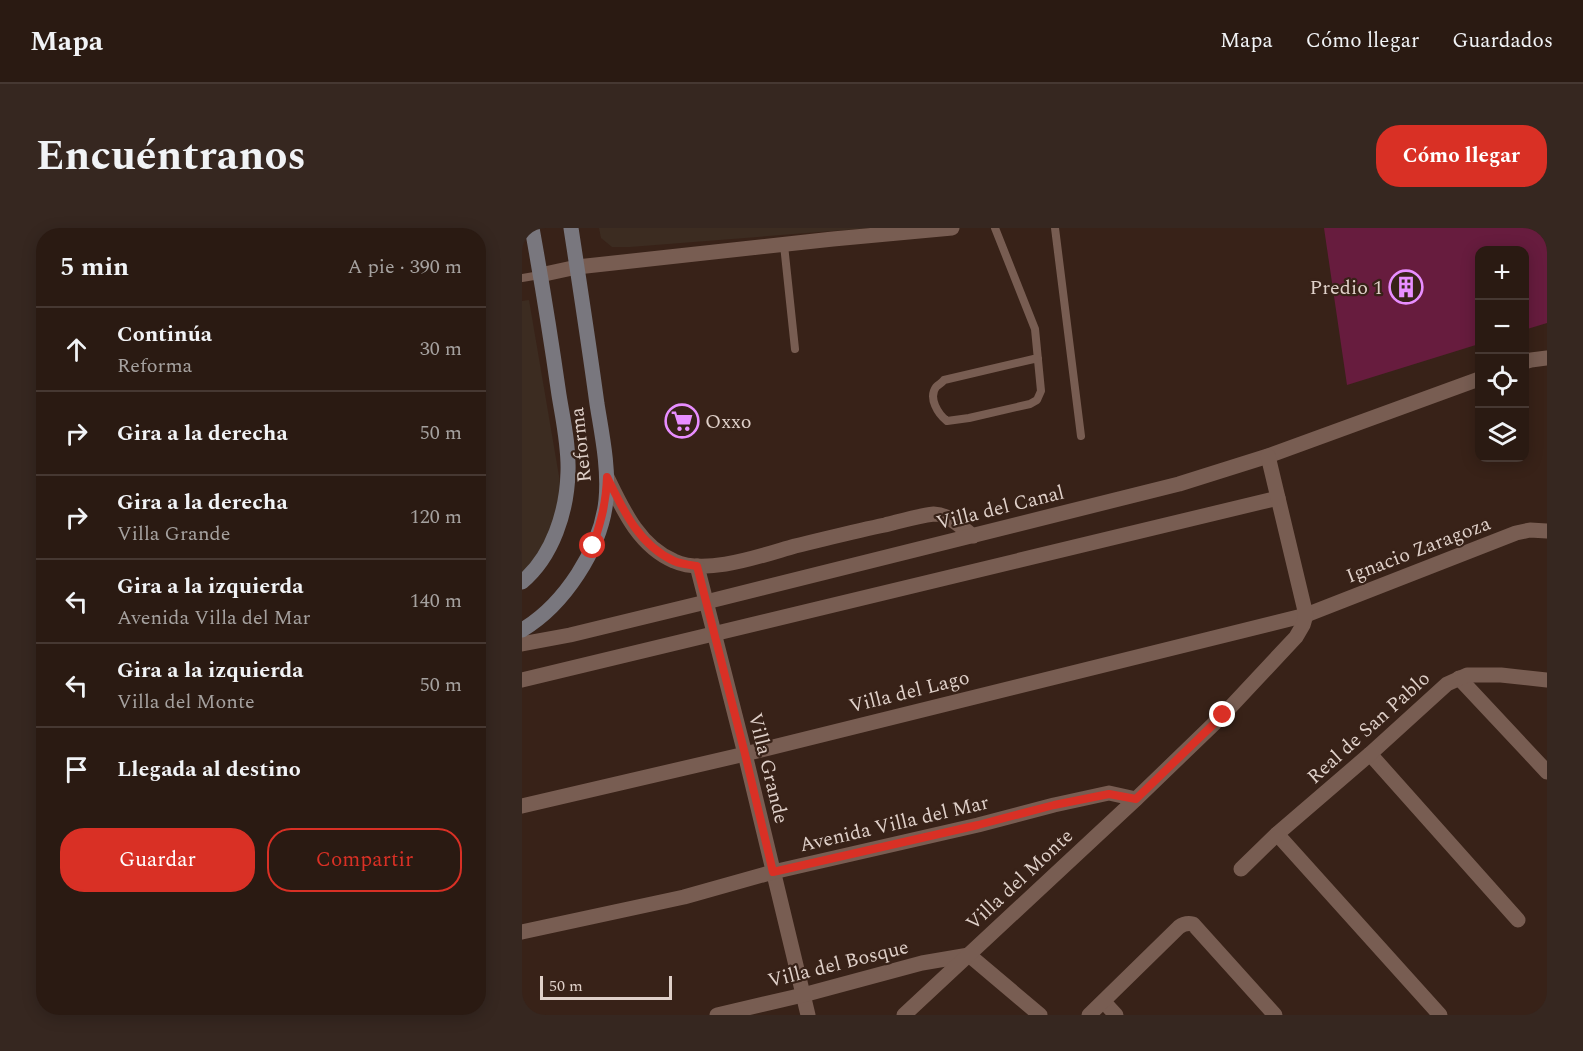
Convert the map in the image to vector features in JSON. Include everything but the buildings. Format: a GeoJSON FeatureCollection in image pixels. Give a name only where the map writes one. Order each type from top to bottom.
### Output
{"type":"FeatureCollection","features":[{"type":"Feature","properties":{"kind":"main road","name":"Reforma"},"geometry":{"type":"LineString","coordinates":[[522,582],[538,565],[552,542],[566,496],[568,470],[564,430],[532,228]]}},
{"type":"Feature","properties":{"kind":"main road","name":"Reforma"},"geometry":{"type":"LineString","coordinates":[[522,630],[556,603],[581,570],[593,546],[606,501],[607,477],[571,228]]}},
{"type":"Feature","properties":{"kind":"street"},"geometry":{"type":"LineString","coordinates":[[540,275],[577,267],[783,244],[832,233],[952,228]]}},
{"type":"Feature","properties":{"kind":"street"},"geometry":{"type":"LineString","coordinates":[[1529,361],[1547,358]]}},
{"type":"Feature","properties":{"kind":"street","name":"Villa del Canal"},"geometry":{"type":"LineString","coordinates":[[522,644],[570,635],[706,602],[1179,484],[1268,456],[1475,380]]}},
{"type":"Feature","properties":{"kind":"street"},"geometry":{"type":"LineString","coordinates":[[1268,456],[1306,615]]}},
{"type":"Feature","properties":{"kind":"street"},"geometry":{"type":"LineString","coordinates":[[607,477],[634,528],[650,546],[675,562],[697,566],[718,566],[839,535],[934,514],[946,516],[973,536]]}},
{"type":"Feature","properties":{"kind":"street"},"geometry":{"type":"LineString","coordinates":[[522,680],[1278,498]]}},
{"type":"Feature","properties":{"kind":"street","name":"Ignacio Zaragoza"},"geometry":{"type":"LineString","coordinates":[[1306,615],[1516,533],[1530,530],[1547,531]]}},
{"type":"Feature","properties":{"kind":"street","name":"Villa Grande"},"geometry":{"type":"LineString","coordinates":[[697,566],[808,1015]]}},
{"type":"Feature","properties":{"kind":"street","name":"Villa del Lago"},"geometry":{"type":"LineString","coordinates":[[522,806],[745,754],[1306,615]]}},
{"type":"Feature","properties":{"kind":"street","name":"Villa del Monte"},"geometry":{"type":"LineString","coordinates":[[904,1015],[1223,715],[1293,643],[1306,615]]}},
{"type":"Feature","properties":{"kind":"street","name":"Real de San Pablo"},"geometry":{"type":"LineString","coordinates":[[1241,869],[1277,834],[1447,684],[1467,675],[1501,675],[1547,680]]}},
{"type":"Feature","properties":{"kind":"street"},"geometry":{"type":"LineString","coordinates":[[1459,678],[1547,772]]}},
{"type":"Feature","properties":{"kind":"street"},"geometry":{"type":"LineString","coordinates":[[1370,754],[1518,920]]}},
{"type":"Feature","properties":{"kind":"street","name":"Avenida Villa del Mar"},"geometry":{"type":"LineString","coordinates":[[522,932],[684,897],[773,872],[978,825],[1054,805],[1109,794],[1136,799]]}},
{"type":"Feature","properties":{"kind":"street"},"geometry":{"type":"LineString","coordinates":[[1277,834],[1440,1015]]}},
{"type":"Feature","properties":{"kind":"street"},"geometry":{"type":"LineString","coordinates":[[1089,1015],[1179,927],[1193,924],[1275,1015]]}},
{"type":"Feature","properties":{"kind":"street"},"geometry":{"type":"LineString","coordinates":[[969,955],[1040,1015]]}},
{"type":"Feature","properties":{"kind":"street","name":"Villa del Bosque"},"geometry":{"type":"LineString","coordinates":[[717,1015],[922,963],[969,955]]}},
{"type":"Feature","properties":{"kind":"street"},"geometry":{"type":"LineString","coordinates":[[1104,1002],[1116,1015]]}},
{"type":"Feature","properties":{"kind":"lane"},"geometry":{"type":"LineString","coordinates":[[995,228],[1035,329],[1038,358],[1041,391],[1037,400],[1030,404],[947,421],[940,416],[933,397],[935,388],[944,380],[1038,358]]}},
{"type":"Feature","properties":{"kind":"lane"},"geometry":{"type":"LineString","coordinates":[[1055,228],[1081,436]]}},
{"type":"Feature","properties":{"kind":"lane"},"geometry":{"type":"LineString","coordinates":[[783,244],[795,349]]}},
{"type":"Feature","properties":{"kind":"lane"},"geometry":{"type":"LineString","coordinates":[[522,278],[540,275]]}},
{"type":"Feature","properties":{"kind":"shaded area"},"geometry":{"type":"Polygon","coordinates":[[[599,228],[871,228],[612,247],[601,238],[599,228]]]}},
{"type":"Feature","properties":{"kind":"shaded area"},"geometry":{"type":"Polygon","coordinates":[[[529,300],[560,482],[556,517],[535,562],[522,574],[522,301],[529,300]]]}},
{"type":"Feature","properties":{"kind":"place","name":"Predio 1"},"geometry":{"type":"Point","coordinates":[1406,287]}},
{"type":"Feature","properties":{"kind":"place","name":"Oxxo"},"geometry":{"type":"Point","coordinates":[682,421]}},
{"type":"Feature","properties":{"kind":"route"},"geometry":{"type":"LineString","coordinates":[[593,546],[606,501],[607,477],[634,528],[650,546],[675,562],[697,566],[773,872],[978,825],[1054,805],[1109,794],[1136,799],[1223,715]]}}]}
